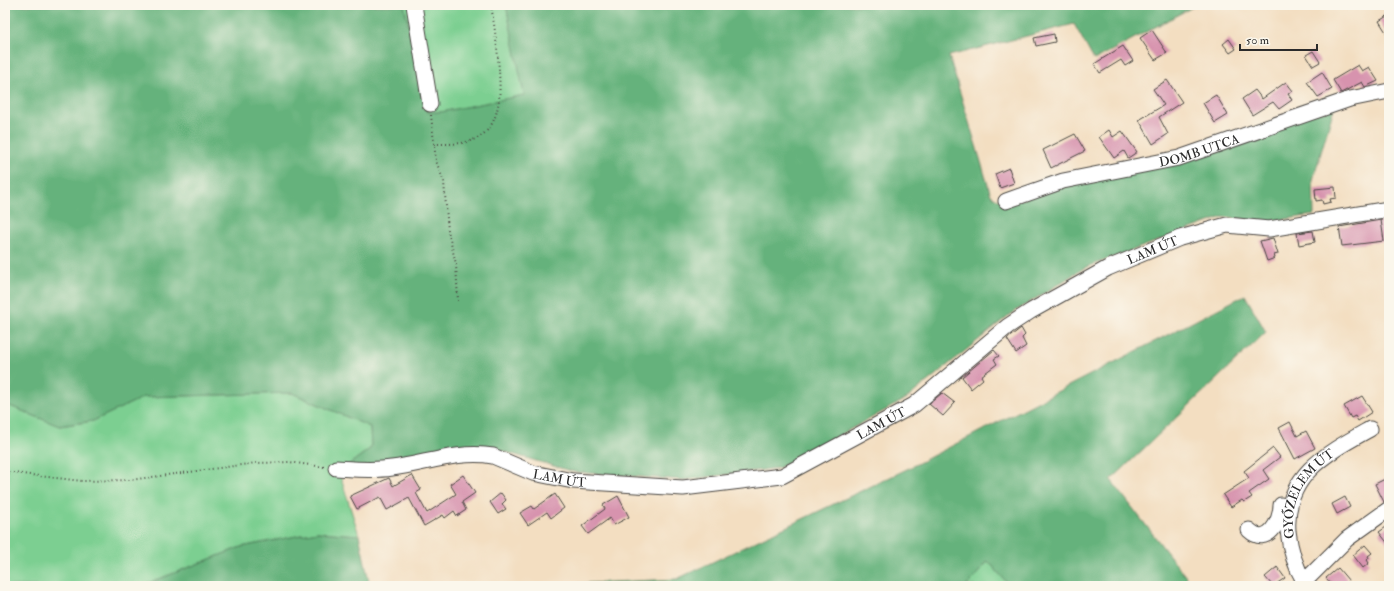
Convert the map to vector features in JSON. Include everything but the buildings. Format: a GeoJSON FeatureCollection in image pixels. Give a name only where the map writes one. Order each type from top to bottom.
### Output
{"type":"FeatureCollection","features":[{"type":"Feature","properties":{"kind":"street"},"geometry":{"type":"LineString","coordinates":[[414,5],[430,104]]}},
{"type":"Feature","properties":{"kind":"street","name":"DOMB UTCA"},"geometry":{"type":"LineString","coordinates":[[1006,201],[1063,181],[1179,158],[1350,99],[1389,91]]}},
{"type":"Feature","properties":{"kind":"street","name":"LAM ÚT"},"geometry":{"type":"LineString","coordinates":[[336,468],[392,468],[426,460],[484,454],[493,456],[547,477],[573,482],[683,488],[782,476],[914,405],[1008,326],[1031,311],[1108,268],[1180,238],[1228,225],[1269,229],[1389,209]]}},
{"type":"Feature","properties":{"kind":"street","name":"GYŐZELEM ÚT"},"geometry":{"type":"LineString","coordinates":[[1301,584],[1289,537],[1287,516],[1290,502],[1298,485],[1307,472],[1343,444],[1370,428]]}},
{"type":"Feature","properties":{"kind":"street","name":"GYŐZELEM ÚT"},"geometry":{"type":"LineString","coordinates":[[1249,530],[1255,536],[1262,537],[1267,534],[1281,515],[1281,505]]}},
{"type":"Feature","properties":{"kind":"street"},"geometry":{"type":"LineString","coordinates":[[1301,584],[1347,539],[1389,509]]}},
{"type":"Feature","properties":{"kind":"street","name":"GYŐZELEM ÚT"},"geometry":{"type":"LineString","coordinates":[[1278,521],[1282,551],[1289,569],[1301,584]]}},
{"type":"Feature","properties":{"kind":"path"},"geometry":{"type":"LineString","coordinates":[[434,144],[463,143],[474,139],[489,128],[499,105],[491,5]]}},
{"type":"Feature","properties":{"kind":"path"},"geometry":{"type":"LineString","coordinates":[[430,104],[436,161],[444,182],[448,231],[456,264],[458,302]]}},
{"type":"Feature","properties":{"kind":"path"},"geometry":{"type":"LineString","coordinates":[[5,472],[82,481],[130,480],[256,463],[289,462],[336,468]]}},
{"type":"Feature","properties":{"kind":"green space"},"geometry":{"type":"Polygon","coordinates":[[[5,5],[404,5],[427,112],[441,112],[524,95],[506,5],[1196,5],[1094,60],[1074,24],[949,56],[991,195],[1005,204],[1334,108],[1313,180],[1314,215],[1266,222],[1223,217],[1084,268],[1008,316],[906,399],[779,468],[684,480],[574,472],[492,448],[452,447],[339,472],[371,448],[370,427],[292,393],[144,397],[93,421],[59,426],[5,404],[5,5]]]}},
{"type":"Feature","properties":{"kind":"green space"},"geometry":{"type":"Polygon","coordinates":[[[404,5],[506,5],[525,95],[441,112],[427,112],[404,5]]]}},
{"type":"Feature","properties":{"kind":"green space"},"geometry":{"type":"Polygon","coordinates":[[[1245,295],[1266,332],[1111,480],[1193,586],[1010,586],[988,561],[967,586],[521,586],[677,579],[907,469],[1245,295]]]}},
{"type":"Feature","properties":{"kind":"green space"},"geometry":{"type":"Polygon","coordinates":[[[292,393],[370,427],[371,448],[339,472],[359,535],[317,532],[241,547],[141,586],[5,586],[5,404],[60,426],[93,421],[144,397],[292,393]]]}},
{"type":"Feature","properties":{"kind":"green space"},"geometry":{"type":"Polygon","coordinates":[[[317,532],[359,535],[370,586],[141,586],[241,547],[317,532]]]}},
{"type":"Feature","properties":{"kind":"green space"},"geometry":{"type":"Polygon","coordinates":[[[988,561],[1010,586],[967,586],[988,561]]]}}]}
